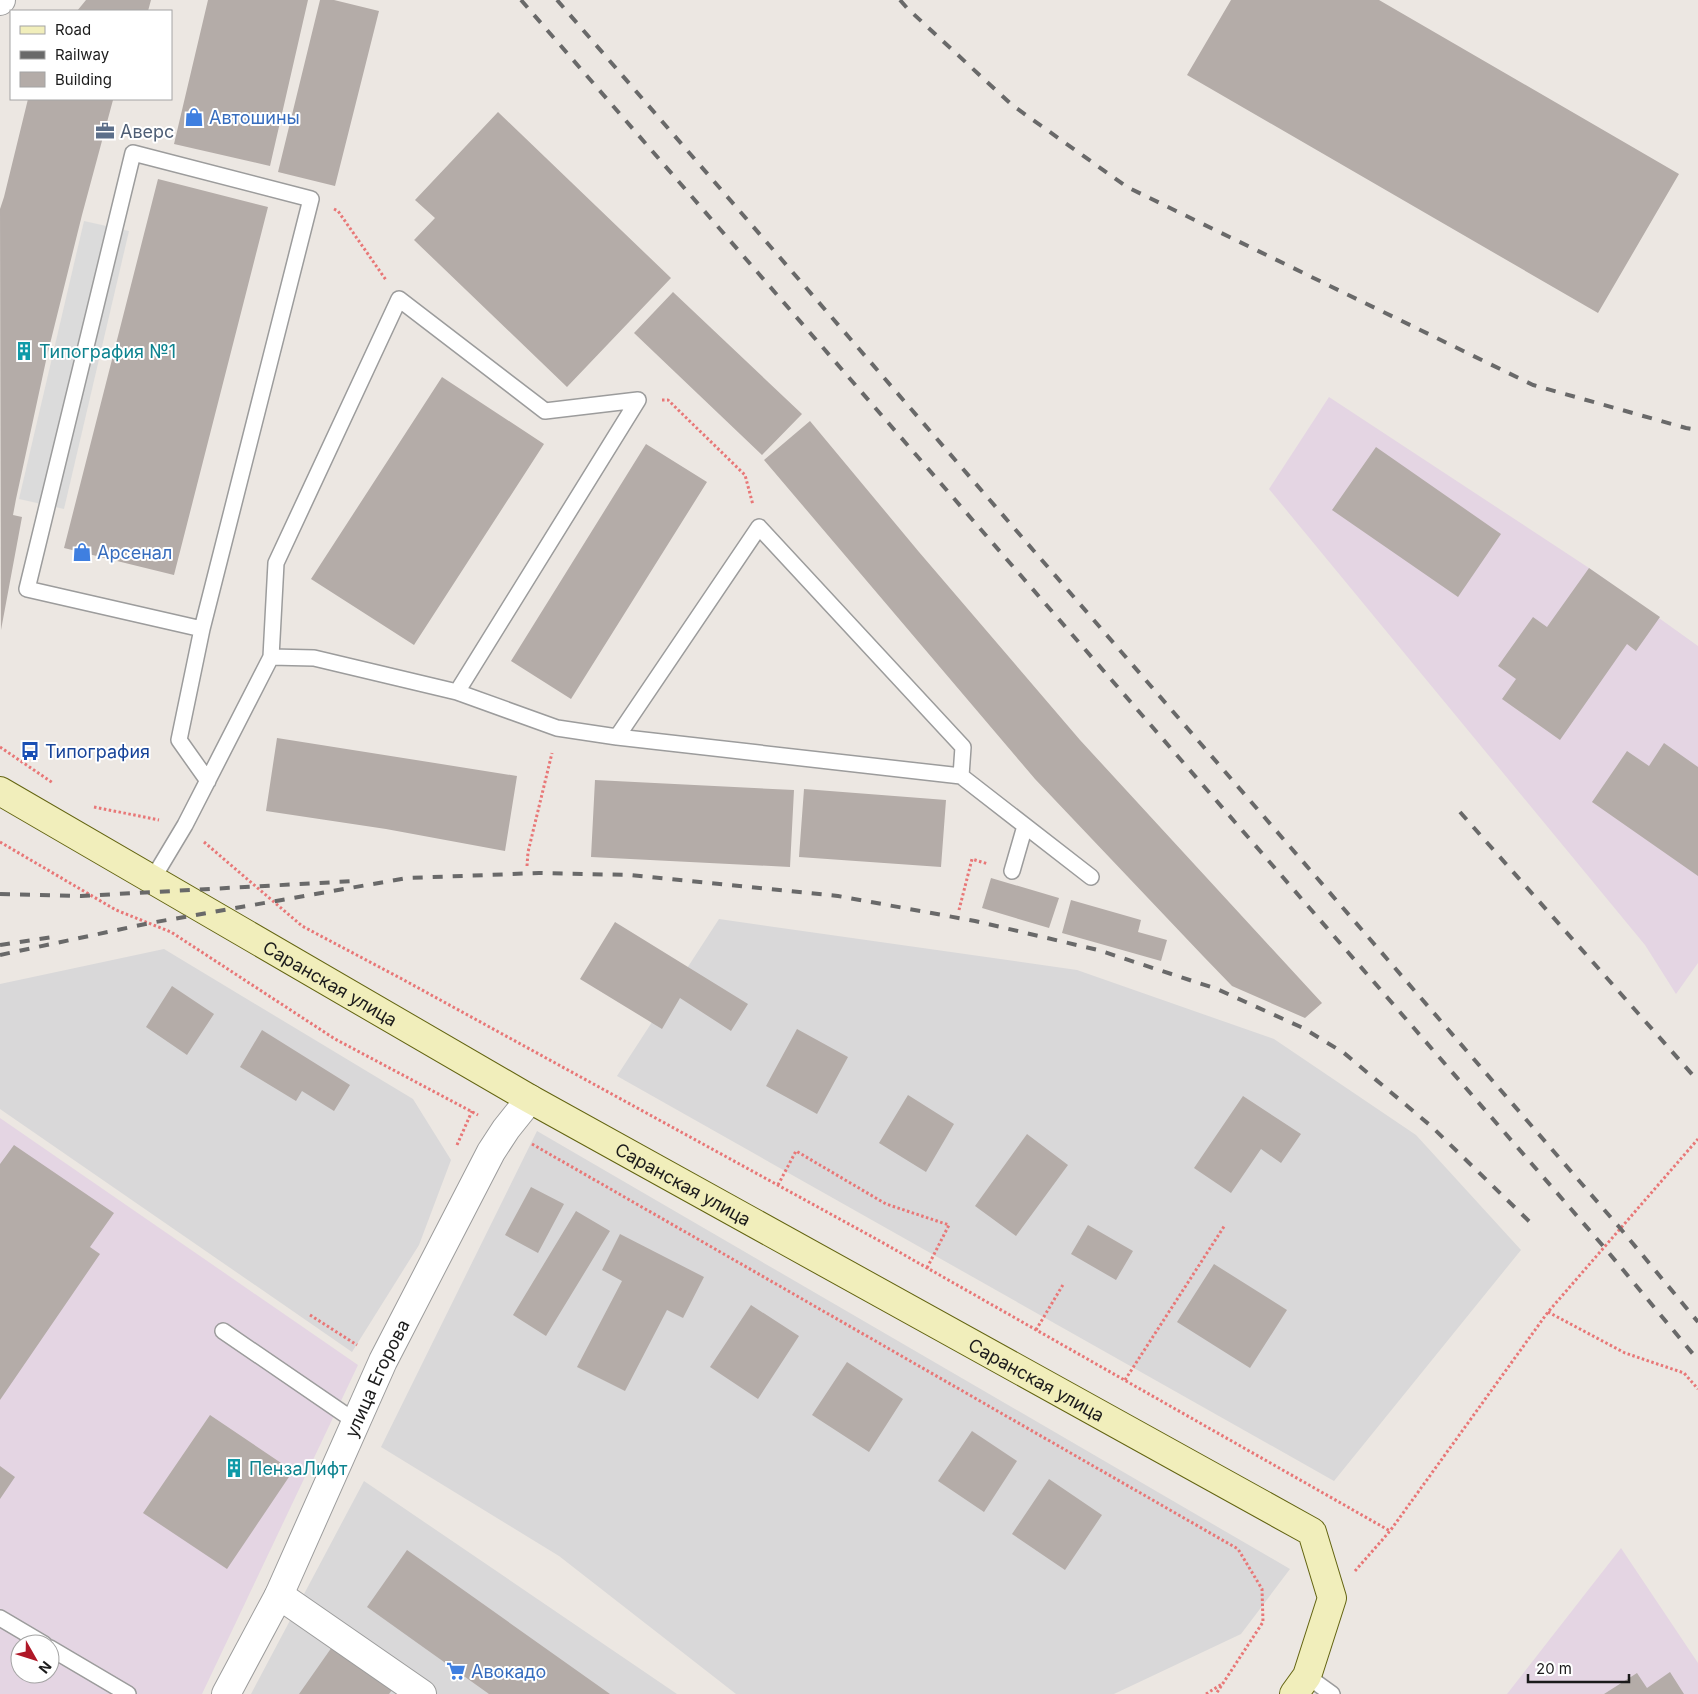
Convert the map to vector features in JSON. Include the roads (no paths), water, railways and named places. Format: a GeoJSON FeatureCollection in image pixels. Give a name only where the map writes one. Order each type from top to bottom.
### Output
{"type":"FeatureCollection","features":[{"type":"Feature","properties":{"kind":"main road","name":"Саранская улица"},"geometry":{"type":"LineString","coordinates":[[0,791],[530,1099],[1312,1532],[1332,1598],[1301,1685]]}},
{"type":"Feature","properties":{"kind":"street","name":"улица Егорова"},"geometry":{"type":"LineString","coordinates":[[226,1694],[279,1595],[383,1361],[491,1152],[506,1129],[530,1099]]}},
{"type":"Feature","properties":{"kind":"street"},"geometry":{"type":"LineString","coordinates":[[279,1595],[422,1694]]}},
{"type":"Feature","properties":{"kind":"lane"},"geometry":{"type":"LineString","coordinates":[[202,629],[26,589],[133,153],[311,199],[202,629],[179,740],[208,781]]}},
{"type":"Feature","properties":{"kind":"lane"},"geometry":{"type":"LineString","coordinates":[[152,880],[185,825],[272,657],[276,564],[399,299],[544,411],[638,400],[457,692]]}},
{"type":"Feature","properties":{"kind":"lane"},"geometry":{"type":"LineString","coordinates":[[617,738],[759,527],[963,747],[960,776]]}},
{"type":"Feature","properties":{"kind":"lane"},"geometry":{"type":"LineString","coordinates":[[272,657],[314,658],[457,692],[557,728],[617,738],[960,776],[1091,877]]}},
{"type":"Feature","properties":{"kind":"lane"},"geometry":{"type":"LineString","coordinates":[[1012,871],[1025,826]]}},
{"type":"Feature","properties":{"kind":"lane"},"geometry":{"type":"LineString","coordinates":[[223,1331],[356,1422]]}},
{"type":"Feature","properties":{"kind":"lane"},"geometry":{"type":"LineString","coordinates":[[0,1618],[27,1634]]}},
{"type":"Feature","properties":{"kind":"lane"},"geometry":{"type":"LineString","coordinates":[[60,1654],[128,1694]]}},
{"type":"Feature","properties":{"kind":"lane"},"geometry":{"type":"LineString","coordinates":[[1301,1685],[1332,1694]]}},
{"type":"Feature","properties":{"kind":"railway"},"geometry":{"type":"LineString","coordinates":[[521,0],[1604,1247],[1698,1360]]}},
{"type":"Feature","properties":{"kind":"railway"},"geometry":{"type":"LineString","coordinates":[[557,0],[1620,1228],[1698,1322]]}},
{"type":"Feature","properties":{"kind":"railway"},"geometry":{"type":"LineString","coordinates":[[900,0],[1012,105],[1127,187],[1533,385],[1698,430]]}},
{"type":"Feature","properties":{"kind":"railway"},"geometry":{"type":"LineString","coordinates":[[1460,812],[1698,1081]]}},
{"type":"Feature","properties":{"kind":"railway"},"geometry":{"type":"LineString","coordinates":[[0,955],[150,923],[407,878],[539,873],[630,875],[838,896],[975,921],[1098,950],[1217,989],[1303,1028],[1344,1053],[1431,1126],[1535,1227]]}},
{"type":"Feature","properties":{"kind":"railway"},"geometry":{"type":"LineString","coordinates":[[0,894],[81,896],[355,881]]}},
{"type":"Feature","properties":{"kind":"railway"},"geometry":{"type":"LineString","coordinates":[[0,945],[53,937]]}},
{"type":"Feature","properties":{"kind":"place","name":"Автошины"},"geometry":{"type":"Point","coordinates":[194,117]}},
{"type":"Feature","properties":{"kind":"place","name":"Аверс"},"geometry":{"type":"Point","coordinates":[105,131]}},
{"type":"Feature","properties":{"kind":"place","name":"Типография №1"},"geometry":{"type":"Point","coordinates":[24,351]}},
{"type":"Feature","properties":{"kind":"place","name":"Арсенал"},"geometry":{"type":"Point","coordinates":[82,552]}},
{"type":"Feature","properties":{"kind":"place","name":"Типография"},"geometry":{"type":"Point","coordinates":[30,751]}},
{"type":"Feature","properties":{"kind":"place","name":"ПензаЛифт"},"geometry":{"type":"Point","coordinates":[234,1468]}},
{"type":"Feature","properties":{"kind":"place","name":"Авокадо"},"geometry":{"type":"Point","coordinates":[456,1671]}}]}
